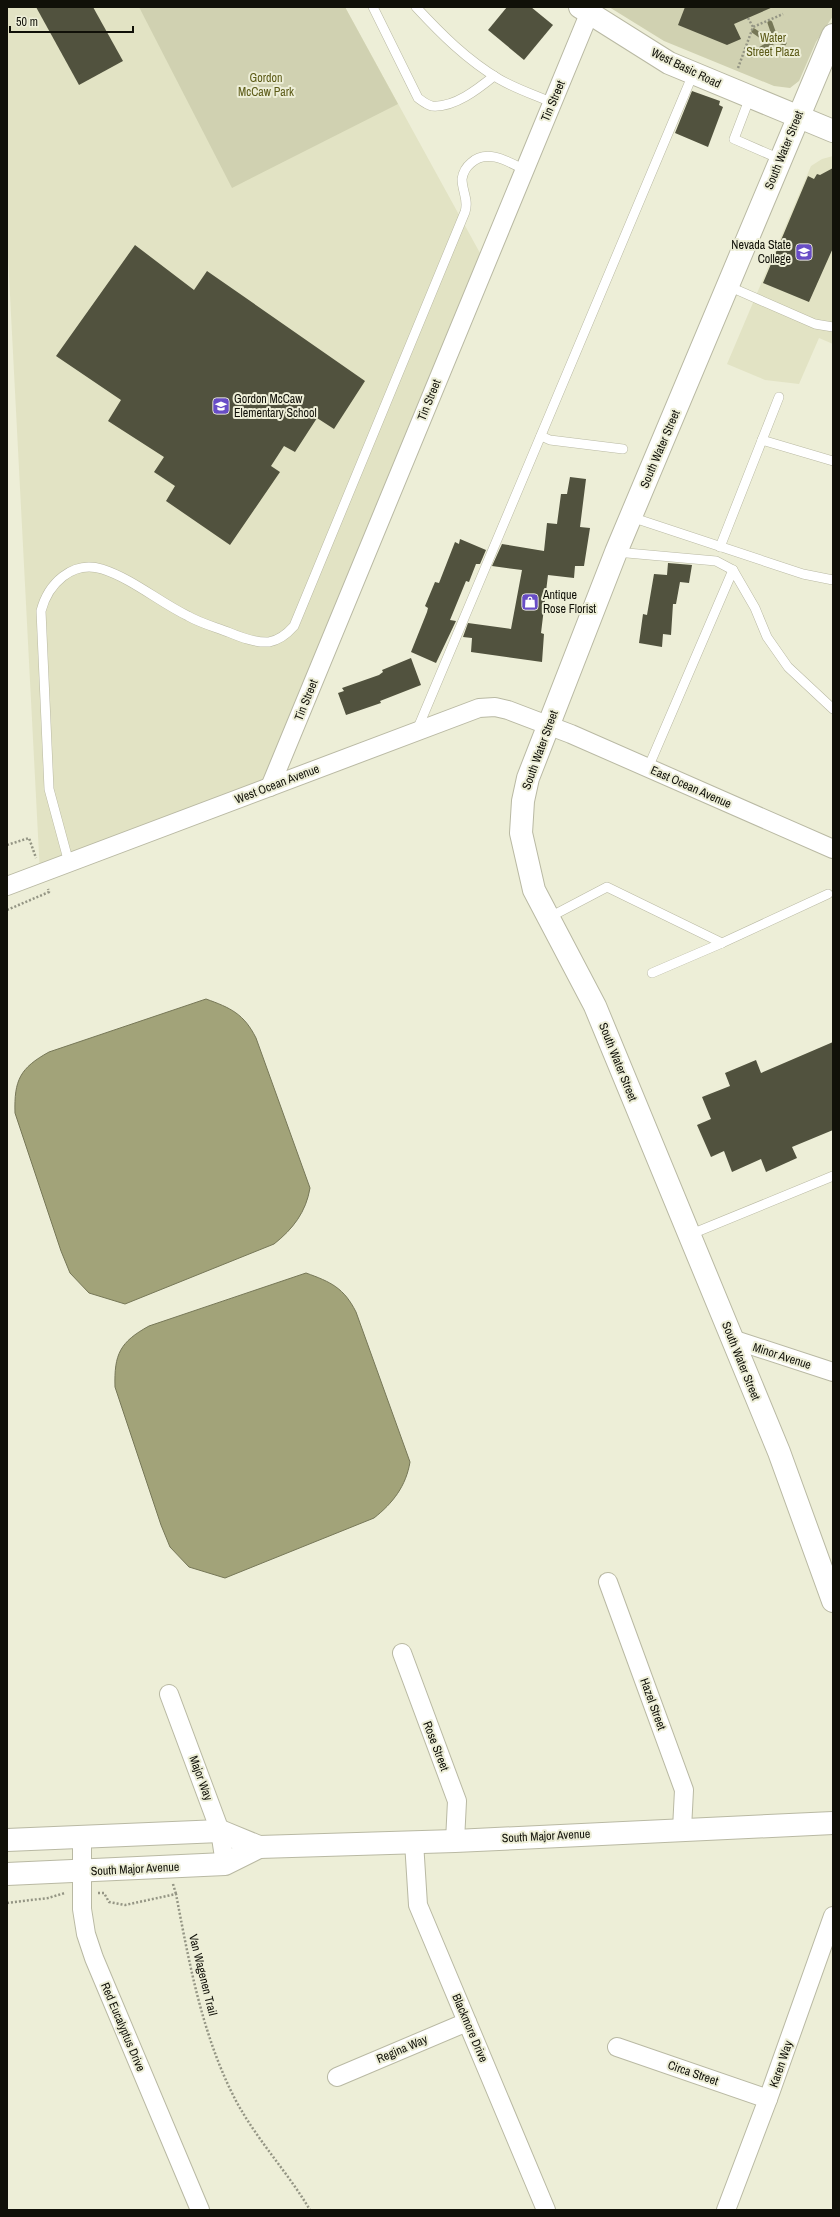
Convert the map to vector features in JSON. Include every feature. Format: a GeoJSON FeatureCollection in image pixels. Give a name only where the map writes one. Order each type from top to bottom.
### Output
{"type":"FeatureCollection","features":[{"type":"Feature","properties":{"kind":"main road","name":"West Basic Road"},"geometry":{"type":"LineString","coordinates":[[585,11],[669,62],[693,74],[833,131]]}},
{"type":"Feature","properties":{"kind":"main road","name":"South Water Street"},"geometry":{"type":"LineString","coordinates":[[833,35],[797,117],[728,286],[616,552],[528,778],[523,801],[521,833],[534,890],[595,1006],[779,1452],[833,1601]]}},
{"type":"Feature","properties":{"kind":"main road","name":"South Major Avenue"},"geometry":{"type":"LineString","coordinates":[[7,1840],[220,1831],[259,1847],[456,1841],[682,1829],[833,1823]]}},
{"type":"Feature","properties":{"kind":"main road","name":"South Major Avenue"},"geometry":{"type":"LineString","coordinates":[[7,1874],[82,1882],[225,1864],[259,1847]]}},
{"type":"Feature","properties":{"kind":"street","name":"Tin Street"},"geometry":{"type":"LineString","coordinates":[[270,787],[553,103],[585,11]]}},
{"type":"Feature","properties":{"kind":"street","name":"West Ocean Avenue"},"geometry":{"type":"LineString","coordinates":[[7,886],[479,708],[495,707],[548,726]]}},
{"type":"Feature","properties":{"kind":"street","name":"East Ocean Avenue"},"geometry":{"type":"LineString","coordinates":[[548,726],[833,849]]}},
{"type":"Feature","properties":{"kind":"street","name":"Minor Avenue"},"geometry":{"type":"LineString","coordinates":[[732,1339],[833,1372]]}},
{"type":"Feature","properties":{"kind":"street","name":"Hazel Street"},"geometry":{"type":"LineString","coordinates":[[608,1582],[684,1790],[682,1829]]}},
{"type":"Feature","properties":{"kind":"street","name":"Rose Street"},"geometry":{"type":"LineString","coordinates":[[402,1653],[457,1801],[456,1841]]}},
{"type":"Feature","properties":{"kind":"street","name":"Major Way"},"geometry":{"type":"LineString","coordinates":[[170,1694],[220,1831],[225,1864]]}},
{"type":"Feature","properties":{"kind":"street","name":"Red Eucalyptus Drive"},"geometry":{"type":"LineString","coordinates":[[82,1837],[82,1882],[86,1934],[94,1958],[200,2210]]}},
{"type":"Feature","properties":{"kind":"street","name":"Blackmore Drive"},"geometry":{"type":"LineString","coordinates":[[414,1842],[418,1905],[546,2210]]}},
{"type":"Feature","properties":{"kind":"street","name":"Karen Way"},"geometry":{"type":"LineString","coordinates":[[726,2210],[768,2099],[833,1916]]}},
{"type":"Feature","properties":{"kind":"street","name":"Regina Way"},"geometry":{"type":"LineString","coordinates":[[337,2077],[467,2022]]}},
{"type":"Feature","properties":{"kind":"street","name":"Circa Street"},"geometry":{"type":"LineString","coordinates":[[617,2047],[768,2099]]}},
{"type":"Feature","properties":{"kind":"lane"},"geometry":{"type":"LineString","coordinates":[[373,7],[418,98],[430,106],[442,106],[462,98],[478,89],[494,76]]}},
{"type":"Feature","properties":{"kind":"lane"},"geometry":{"type":"LineString","coordinates":[[416,7],[450,42],[494,76],[553,103]]}},
{"type":"Feature","properties":{"kind":"lane"},"geometry":{"type":"LineString","coordinates":[[417,731],[693,74]]}},
{"type":"Feature","properties":{"kind":"lane"},"geometry":{"type":"LineString","coordinates":[[750,97],[734,139],[780,159]]}},
{"type":"Feature","properties":{"kind":"lane"},"geometry":{"type":"LineString","coordinates":[[69,863],[49,789],[42,611],[45,597],[52,585],[61,578],[79,570],[101,569],[125,580],[189,617],[237,635],[258,642],[269,642],[280,639],[288,633],[294,626],[314,580],[465,212],[467,202],[462,182],[465,170],[475,159],[492,156],[525,170]]}},
{"type":"Feature","properties":{"kind":"lane"},"geometry":{"type":"LineString","coordinates":[[728,286],[815,324],[833,327]]}},
{"type":"Feature","properties":{"kind":"lane"},"geometry":{"type":"LineString","coordinates":[[720,547],[779,397]]}},
{"type":"Feature","properties":{"kind":"lane"},"geometry":{"type":"LineString","coordinates":[[541,436],[550,440],[623,449]]}},
{"type":"Feature","properties":{"kind":"lane"},"geometry":{"type":"LineString","coordinates":[[762,440],[833,461]]}},
{"type":"Feature","properties":{"kind":"lane"},"geometry":{"type":"LineString","coordinates":[[631,517],[803,574],[833,580]]}},
{"type":"Feature","properties":{"kind":"lane"},"geometry":{"type":"LineString","coordinates":[[616,552],[716,561],[733,570],[755,608],[767,637],[788,667],[833,708]]}},
{"type":"Feature","properties":{"kind":"lane"},"geometry":{"type":"LineString","coordinates":[[648,768],[733,570]]}},
{"type":"Feature","properties":{"kind":"lane"},"geometry":{"type":"LineString","coordinates":[[548,918],[607,887],[722,942]]}},
{"type":"Feature","properties":{"kind":"lane"},"geometry":{"type":"LineString","coordinates":[[652,973],[828,894]]}},
{"type":"Feature","properties":{"kind":"lane"},"geometry":{"type":"LineString","coordinates":[[689,1235],[833,1176]]}},
{"type":"Feature","properties":{"kind":"path"},"geometry":{"type":"LineString","coordinates":[[738,68],[753,27],[783,14]]}},
{"type":"Feature","properties":{"kind":"path"},"geometry":{"type":"LineString","coordinates":[[748,18],[753,27]]}},
{"type":"Feature","properties":{"kind":"path","name":"Van Wagenen Trail"},"geometry":{"type":"LineString","coordinates":[[7,1904],[48,1898],[82,1882],[104,1892],[109,1902],[125,1905],[176,1894],[194,1986],[219,2062],[234,2097],[251,2126],[297,2187],[310,2210]]}},
{"type":"Feature","properties":{"kind":"shaded area","name":"Gordon McCaw Elementary School"},"geometry":{"type":"Polygon","coordinates":[[[7,7],[345,7],[486,264],[270,787],[40,874],[7,237],[7,7]]]}},
{"type":"Feature","properties":{"kind":"shaded area","name":"Nevada State College"},"geometry":{"type":"Polygon","coordinates":[[[833,156],[833,344],[819,338],[799,384],[765,380],[727,364],[811,166],[822,159],[833,156]]]}},
{"type":"Feature","properties":{"kind":"shaded area"},"geometry":{"type":"Polygon","coordinates":[[[206,999],[236,1013],[247,1023],[256,1038],[310,1188],[305,1205],[293,1226],[274,1244],[125,1304],[89,1293],[70,1273],[61,1251],[15,1113],[18,1083],[25,1070],[31,1064],[49,1052],[206,999]]]}},
{"type":"Feature","properties":{"kind":"shaded area"},"geometry":{"type":"Polygon","coordinates":[[[306,1273],[336,1287],[347,1297],[356,1312],[410,1462],[405,1479],[393,1500],[374,1518],[225,1578],[189,1567],[170,1547],[161,1525],[115,1387],[118,1357],[125,1344],[131,1338],[149,1326],[306,1273]]]}},
{"type":"Feature","properties":{"kind":"green space","name":"Gordon McCaw Park"},"geometry":{"type":"Polygon","coordinates":[[[139,7],[345,7],[398,104],[232,188],[139,7]]]}},
{"type":"Feature","properties":{"kind":"green space","name":"Water Street Plaza"},"geometry":{"type":"Polygon","coordinates":[[[609,7],[833,7],[833,16],[816,42],[799,81],[790,88],[774,86],[664,41],[609,7]]]}},
{"type":"Feature","properties":{"kind":"building"},"geometry":{"type":"Polygon","coordinates":[[[36,7],[93,7],[123,61],[79,85],[36,7]]]}},
{"type":"Feature","properties":{"kind":"building"},"geometry":{"type":"Polygon","coordinates":[[[507,7],[531,7],[553,25],[524,60],[488,30],[507,7]]]}},
{"type":"Feature","properties":{"kind":"building"},"geometry":{"type":"Polygon","coordinates":[[[685,7],[773,7],[734,24],[741,39],[727,45],[678,25],[685,7]]]}},
{"type":"Feature","properties":{"kind":"building"},"geometry":{"type":"Polygon","coordinates":[[[692,91],[720,101],[719,105],[723,107],[708,147],[675,133],[692,91]]]}},
{"type":"Feature","properties":{"kind":"building"},"geometry":{"type":"Polygon","coordinates":[[[833,168],[833,248],[809,302],[763,283],[808,176],[814,179],[817,174],[820,175],[833,168]]]}},
{"type":"Feature","properties":{"kind":"building"},"geometry":{"type":"Polygon","coordinates":[[[135,245],[194,290],[207,271],[365,381],[334,429],[317,418],[295,452],[284,446],[271,466],[280,472],[230,545],[166,501],[175,486],[154,472],[164,457],[108,421],[121,400],[56,356],[135,245]]]}},
{"type":"Feature","properties":{"kind":"building"},"geometry":{"type":"Polygon","coordinates":[[[570,477],[586,479],[580,527],[590,528],[584,566],[575,566],[574,578],[548,575],[541,633],[544,634],[542,662],[471,652],[472,638],[463,637],[468,623],[511,629],[522,570],[492,566],[502,544],[544,551],[547,523],[557,524],[561,494],[567,494],[570,477]]]}},
{"type":"Feature","properties":{"kind":"building"},"geometry":{"type":"Polygon","coordinates":[[[460,539],[486,550],[480,564],[476,564],[469,582],[466,581],[450,620],[456,621],[436,663],[411,652],[427,612],[428,608],[425,606],[435,582],[439,583],[455,542],[459,544],[460,539]]]}},
{"type":"Feature","properties":{"kind":"building"},"geometry":{"type":"Polygon","coordinates":[[[668,563],[692,565],[689,583],[680,582],[676,604],[673,604],[671,635],[663,634],[662,647],[639,643],[643,614],[647,615],[654,574],[667,575],[668,563]]]}},
{"type":"Feature","properties":{"kind":"building"},"geometry":{"type":"Polygon","coordinates":[[[411,658],[421,685],[380,701],[381,703],[346,715],[338,693],[344,691],[342,688],[379,675],[383,672],[382,670],[411,658]]]}},
{"type":"Feature","properties":{"kind":"building"},"geometry":{"type":"Polygon","coordinates":[[[833,1042],[833,1130],[792,1147],[797,1158],[766,1172],[761,1159],[732,1172],[724,1151],[711,1157],[697,1125],[711,1119],[702,1097],[730,1086],[725,1073],[756,1060],[761,1073],[833,1042]]]}},
{"type":"Feature","properties":{"kind":"waterway"},"geometry":{"type":"LineString","coordinates":[[770,23],[776,40]]}},
{"type":"Feature","properties":{"kind":"waterway"},"geometry":{"type":"LineString","coordinates":[[754,31],[771,43]]}},
{"type":"Feature","properties":{"kind":"waterway"},"geometry":{"type":"LineString","coordinates":[[751,55],[776,40],[784,43]]}},
{"type":"Feature","properties":{"kind":"place","name":"Nevada State College"},"geometry":{"type":"Point","coordinates":[804,252]}},
{"type":"Feature","properties":{"kind":"place","name":"Gordon McCaw Elementary School"},"geometry":{"type":"Point","coordinates":[221,406]}},
{"type":"Feature","properties":{"kind":"place","name":"Antique Rose Florist"},"geometry":{"type":"Point","coordinates":[530,602]}}]}
